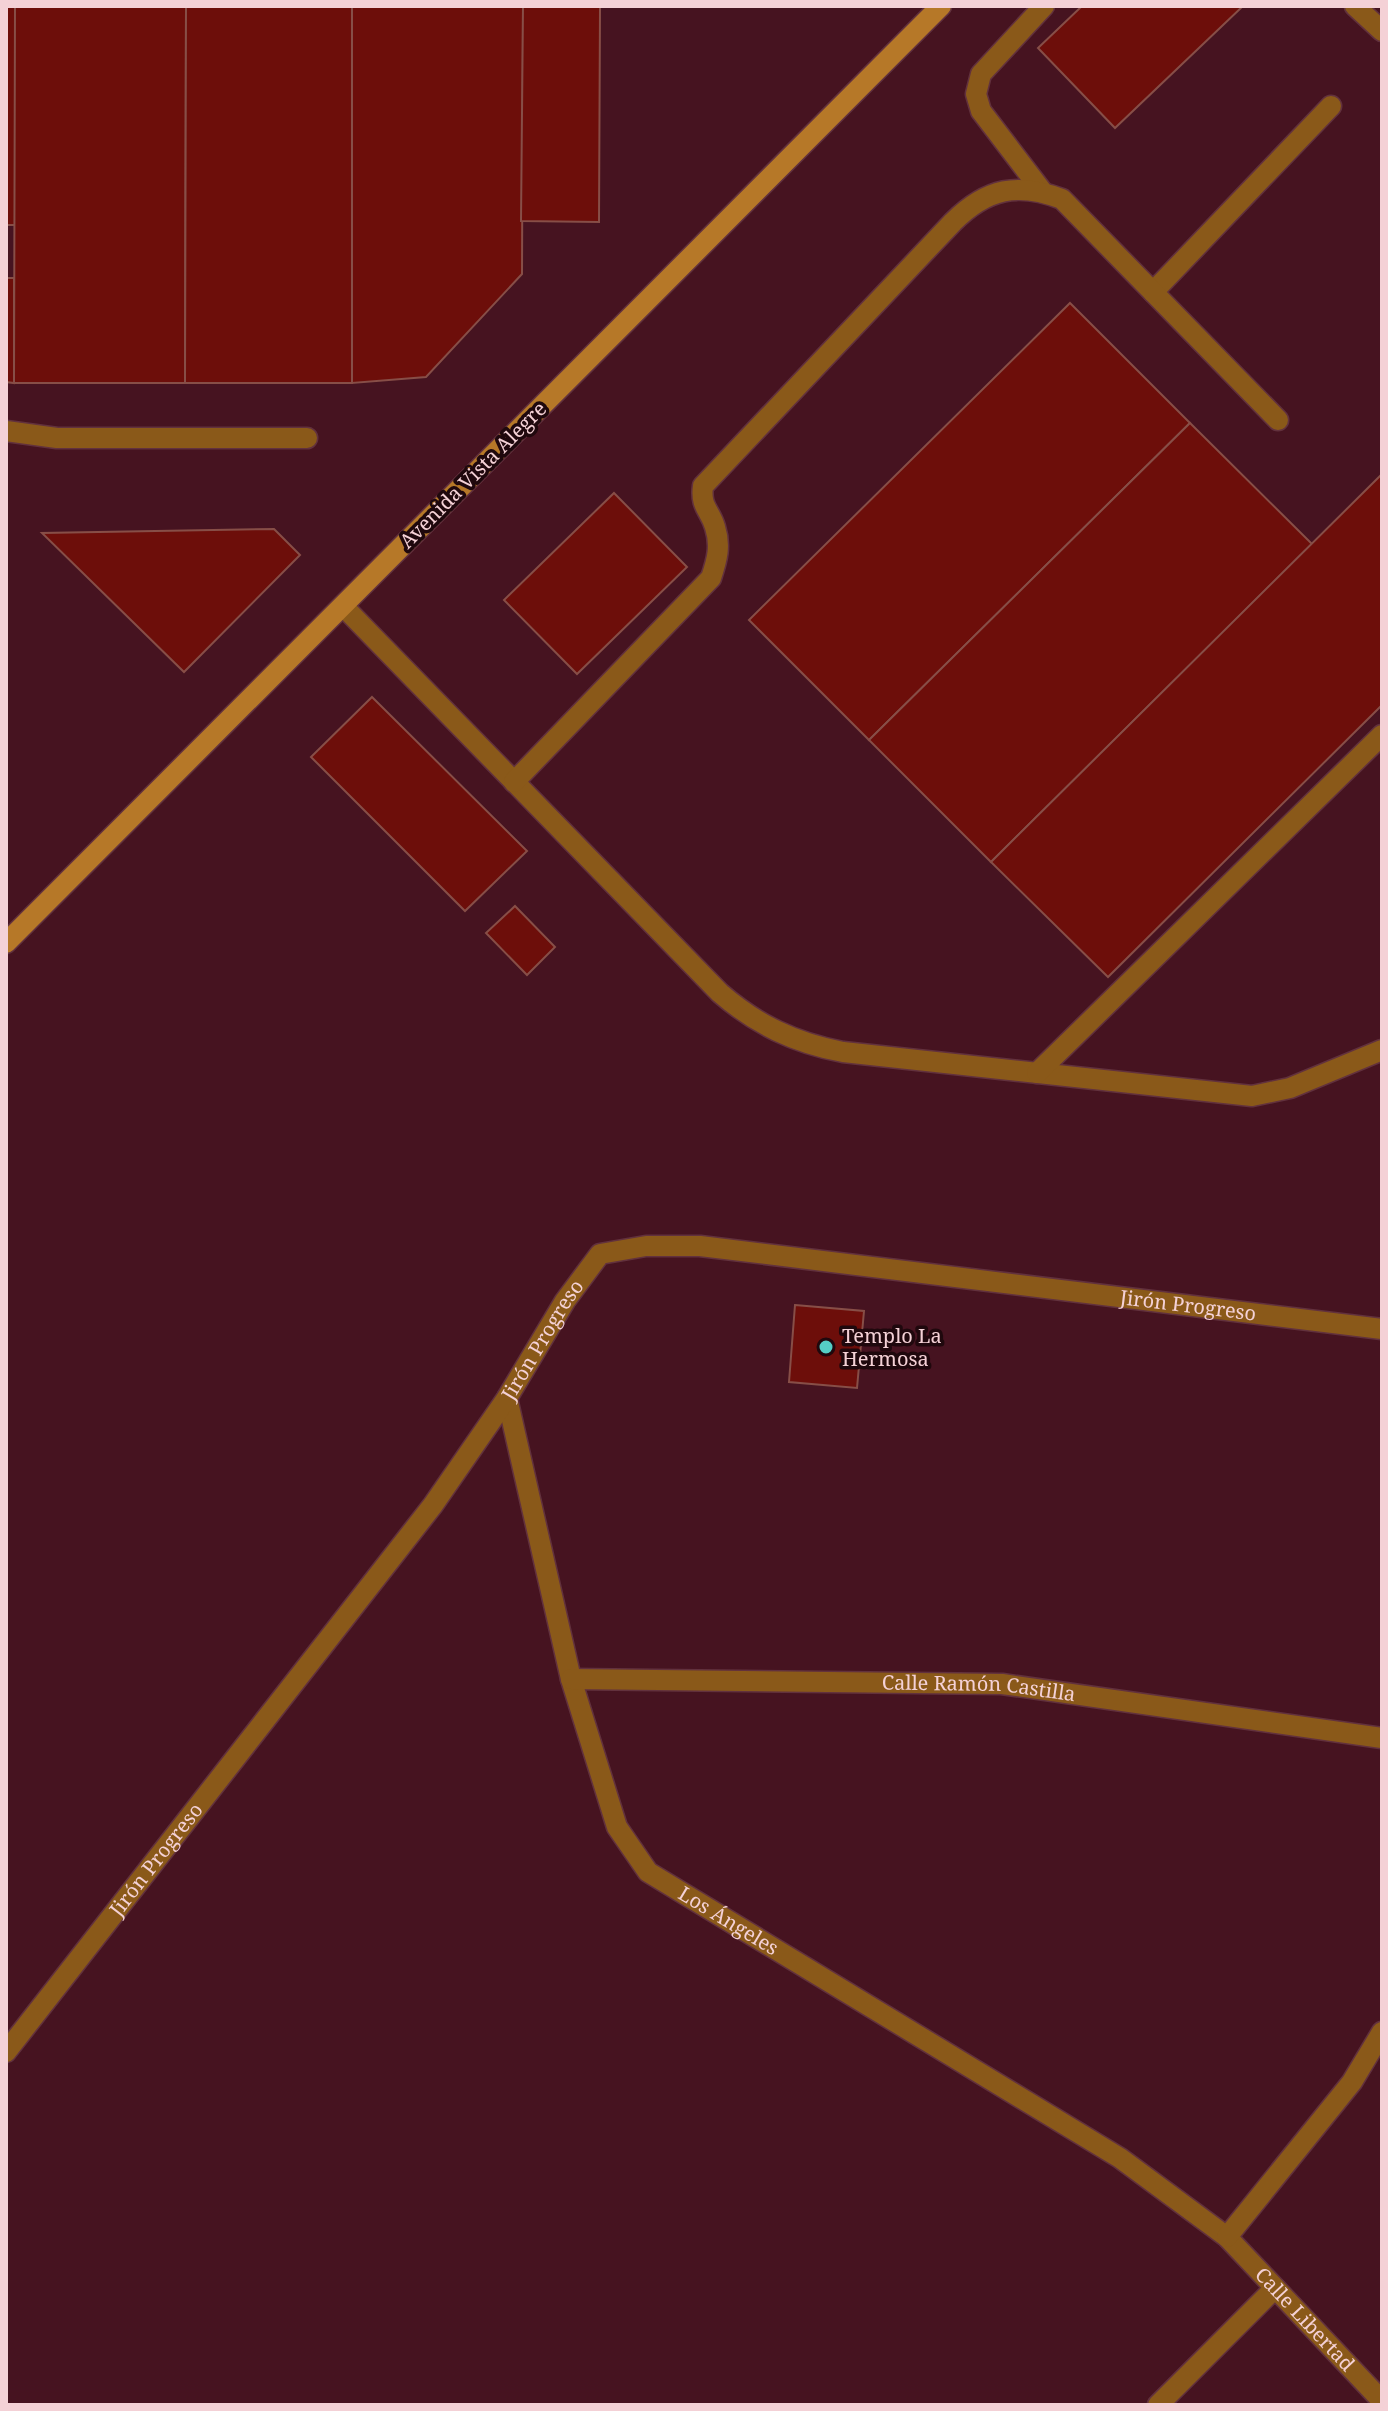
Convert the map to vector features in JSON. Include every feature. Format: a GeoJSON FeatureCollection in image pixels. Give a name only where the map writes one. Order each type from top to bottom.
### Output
{"type":"FeatureCollection","features":[{"type":"Feature","properties":{"kind":"street","name":"Avenida Vista Alegre"},"geometry":{"type":"LineString","coordinates":[[6,943],[941,6]]}},
{"type":"Feature","properties":{"kind":"street"},"geometry":{"type":"LineString","coordinates":[[1042,191],[981,111],[976,94],[981,74],[1044,6]]}},
{"type":"Feature","properties":{"kind":"street"},"geometry":{"type":"LineString","coordinates":[[1355,6],[1382,31]]}},
{"type":"Feature","properties":{"kind":"street"},"geometry":{"type":"LineString","coordinates":[[1153,292],[1331,106]]}},
{"type":"Feature","properties":{"kind":"street"},"geometry":{"type":"LineString","coordinates":[[514,782],[711,578],[720,550],[715,525],[704,507],[703,486],[966,209],[981,199],[997,192],[1019,189],[1042,191],[1062,199],[1278,420]]}},
{"type":"Feature","properties":{"kind":"street"},"geometry":{"type":"LineString","coordinates":[[6,431],[57,438],[307,438]]}},
{"type":"Feature","properties":{"kind":"street"},"geometry":{"type":"LineString","coordinates":[[343,606],[720,993],[763,1026],[814,1046],[843,1052],[1252,1096],[1290,1088],[1382,1050]]}},
{"type":"Feature","properties":{"kind":"street"},"geometry":{"type":"LineString","coordinates":[[1037,1073],[1382,735]]}},
{"type":"Feature","properties":{"kind":"street","name":"Jirón Progreso"},"geometry":{"type":"LineString","coordinates":[[6,2052],[433,1505],[507,1398],[565,1301],[600,1254],[646,1246],[700,1246],[1382,1329]]}},
{"type":"Feature","properties":{"kind":"street","name":"Los Ángeles"},"geometry":{"type":"LineString","coordinates":[[507,1398],[571,1679],[617,1827],[648,1872],[1120,2158],[1227,2237]]}},
{"type":"Feature","properties":{"kind":"street","name":"Calle Ramón Castilla"},"geometry":{"type":"LineString","coordinates":[[571,1679],[1002,1684],[1382,1738]]}},
{"type":"Feature","properties":{"kind":"street"},"geometry":{"type":"LineString","coordinates":[[1227,2237],[1352,2082],[1382,2032]]}},
{"type":"Feature","properties":{"kind":"street","name":"Calle Libertad"},"geometry":{"type":"LineString","coordinates":[[1227,2237],[1382,2401]]}},
{"type":"Feature","properties":{"kind":"street"},"geometry":{"type":"LineString","coordinates":[[1158,2405],[1275,2288]]}},
{"type":"Feature","properties":{"kind":"building"},"geometry":{"type":"Polygon","coordinates":[[[6,6],[15,6],[15,225],[6,225],[6,6]]]}},
{"type":"Feature","properties":{"kind":"building"},"geometry":{"type":"Polygon","coordinates":[[[15,6],[186,6],[185,383],[14,383],[15,6]]]}},
{"type":"Feature","properties":{"kind":"building"},"geometry":{"type":"Polygon","coordinates":[[[186,6],[352,6],[352,383],[185,383],[186,6]]]}},
{"type":"Feature","properties":{"kind":"building"},"geometry":{"type":"Polygon","coordinates":[[[352,6],[523,6],[522,274],[426,377],[352,383],[352,6]]]}},
{"type":"Feature","properties":{"kind":"building"},"geometry":{"type":"Polygon","coordinates":[[[523,6],[600,6],[599,222],[521,221],[523,6]]]}},
{"type":"Feature","properties":{"kind":"building"},"geometry":{"type":"Polygon","coordinates":[[[1082,6],[1243,6],[1115,128],[1038,48],[1082,6]]]}},
{"type":"Feature","properties":{"kind":"building"},"geometry":{"type":"Polygon","coordinates":[[[6,278],[14,278],[14,383],[6,382],[6,278]]]}},
{"type":"Feature","properties":{"kind":"building"},"geometry":{"type":"Polygon","coordinates":[[[1070,303],[1190,423],[869,740],[749,620],[1070,303]]]}},
{"type":"Feature","properties":{"kind":"building"},"geometry":{"type":"Polygon","coordinates":[[[1190,423],[1312,544],[991,862],[869,740],[1190,423]]]}},
{"type":"Feature","properties":{"kind":"building"},"geometry":{"type":"Polygon","coordinates":[[[1382,474],[1382,705],[1108,977],[991,862],[1382,474]]]}},
{"type":"Feature","properties":{"kind":"building"},"geometry":{"type":"Polygon","coordinates":[[[614,493],[687,567],[577,674],[504,600],[614,493]]]}},
{"type":"Feature","properties":{"kind":"building"},"geometry":{"type":"Polygon","coordinates":[[[274,529],[300,555],[184,672],[42,533],[274,529]]]}},
{"type":"Feature","properties":{"kind":"building"},"geometry":{"type":"Polygon","coordinates":[[[372,697],[527,851],[465,911],[311,757],[372,697]]]}},
{"type":"Feature","properties":{"kind":"building"},"geometry":{"type":"Polygon","coordinates":[[[515,906],[555,947],[527,975],[486,933],[515,906]]]}},
{"type":"Feature","properties":{"kind":"building","name":"Templo La Hermosa"},"geometry":{"type":"Polygon","coordinates":[[[795,1305],[864,1311],[857,1388],[789,1382],[795,1305]]]}},
{"type":"Feature","properties":{"kind":"place","name":"Templo La Hermosa"},"geometry":{"type":"Point","coordinates":[826,1347]}}]}
